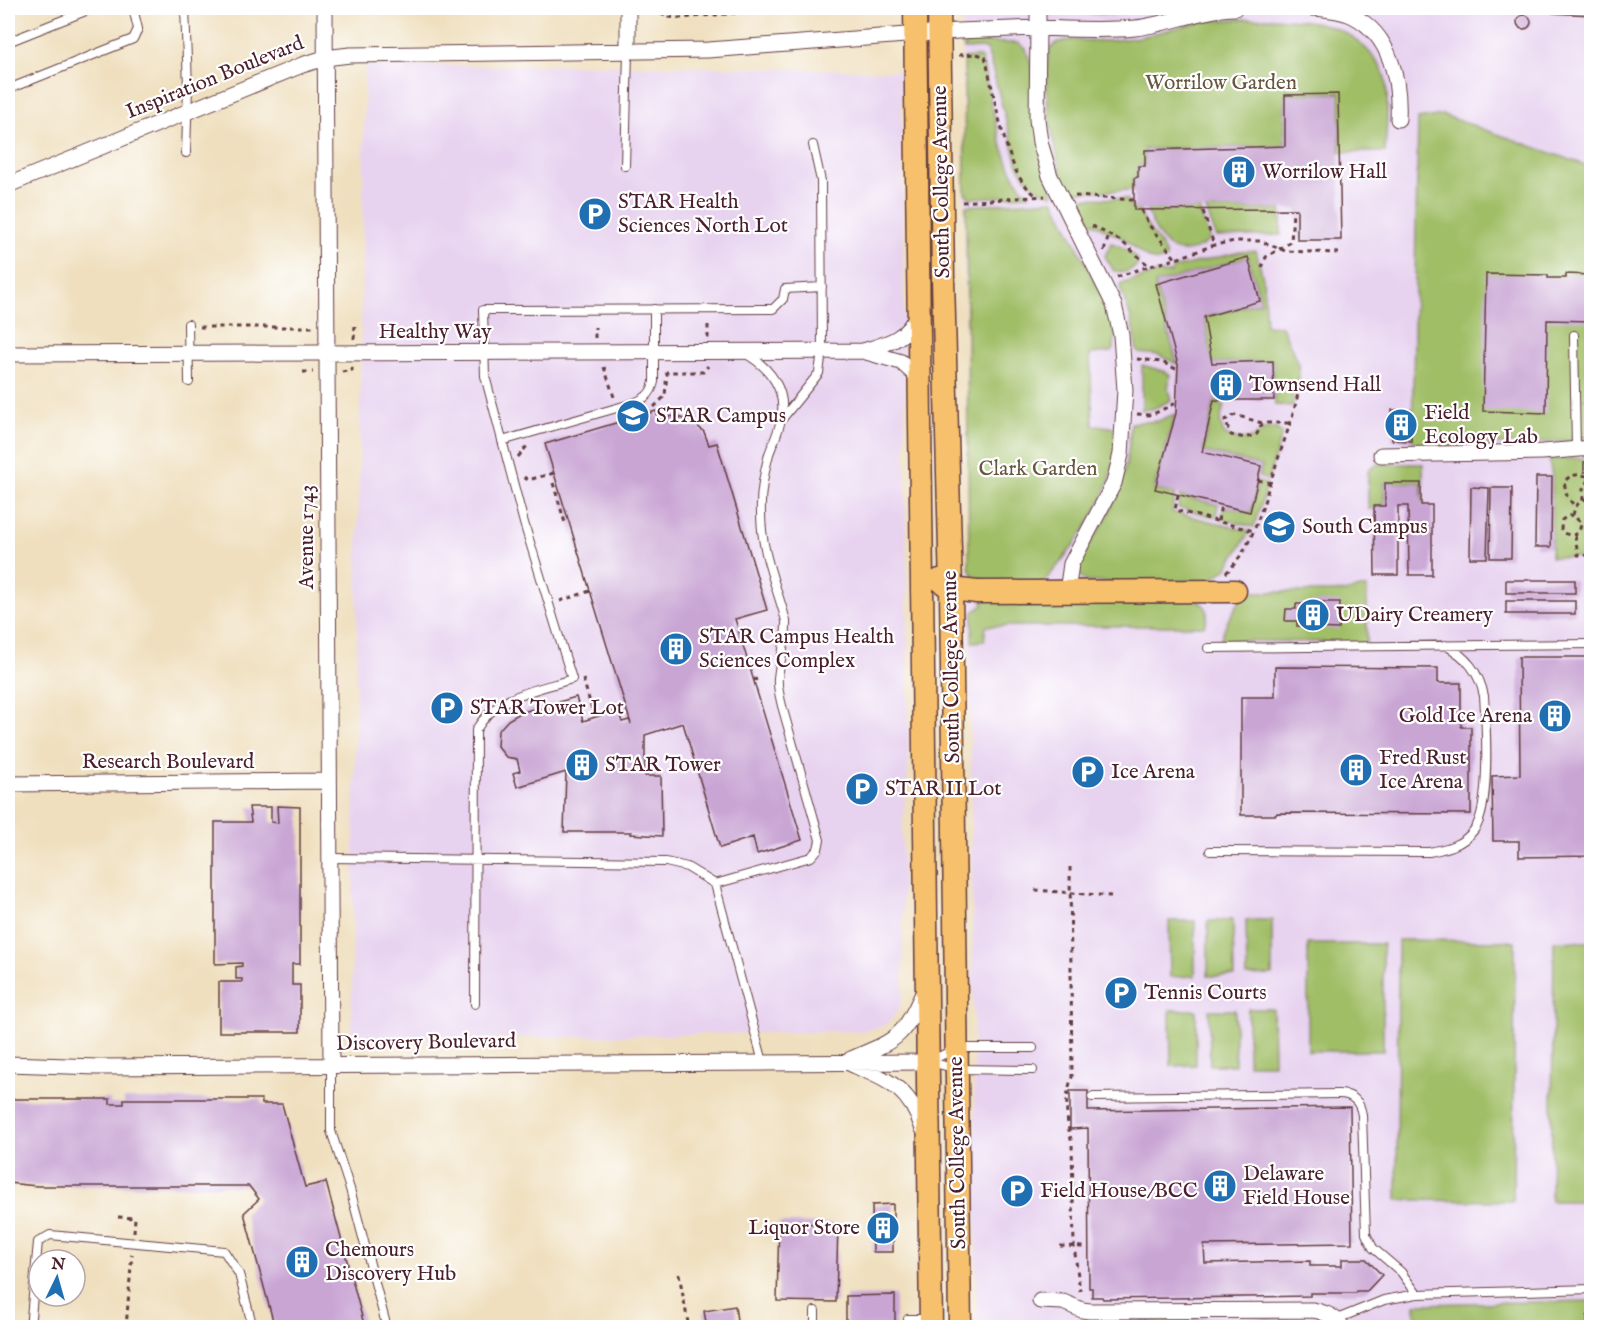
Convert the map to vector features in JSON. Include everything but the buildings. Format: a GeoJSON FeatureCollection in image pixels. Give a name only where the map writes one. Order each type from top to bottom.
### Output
{"type":"FeatureCollection","features":[{"type":"Feature","properties":{"kind":"main road","name":"South College Avenue"},"geometry":{"type":"LineString","coordinates":[[915,8],[931,1323]]}},
{"type":"Feature","properties":{"kind":"main road","name":"South College Avenue"},"geometry":{"type":"LineString","coordinates":[[939,8],[951,589],[960,1328]]}},
{"type":"Feature","properties":{"kind":"main road"},"geometry":{"type":"LineString","coordinates":[[922,565],[951,589],[977,592],[1067,592],[1230,582]]}},
{"type":"Feature","properties":{"kind":"street","name":"Avenue 1743"},"geometry":{"type":"LineString","coordinates":[[325,8],[331,1066]]}},
{"type":"Feature","properties":{"kind":"street"},"geometry":{"type":"LineString","coordinates":[[628,8],[628,52]]}},
{"type":"Feature","properties":{"kind":"street"},"geometry":{"type":"LineString","coordinates":[[1038,8],[1037,119],[1040,142],[1050,176],[1114,305],[1120,335],[1125,390],[1121,454],[1114,483],[1071,564],[1067,592]]}},
{"type":"Feature","properties":{"kind":"street","name":"Inspiration Boulevard"},"geometry":{"type":"LineString","coordinates":[[8,185],[187,111],[325,58],[350,55],[628,52],[754,47],[915,34],[1038,28],[1135,28],[1164,23],[1206,11],[1235,8]]}},
{"type":"Feature","properties":{"kind":"street"},"geometry":{"type":"LineString","coordinates":[[1312,8],[1342,12],[1353,16],[1368,26],[1376,36],[1394,70],[1398,119]]}},
{"type":"Feature","properties":{"kind":"street","name":"Healthy Way"},"geometry":{"type":"LineString","coordinates":[[8,354],[863,351],[884,345],[905,334],[915,321],[919,308]]}},
{"type":"Feature","properties":{"kind":"street","name":"Healthy Way"},"geometry":{"type":"LineString","coordinates":[[863,351],[901,362],[920,379]]}},
{"type":"Feature","properties":{"kind":"street"},"geometry":{"type":"LineString","coordinates":[[1381,455],[1585,448]]}},
{"type":"Feature","properties":{"kind":"street","name":"Research Boulevard"},"geometry":{"type":"LineString","coordinates":[[8,784],[329,781]]}},
{"type":"Feature","properties":{"kind":"street","name":"Discovery Boulevard"},"geometry":{"type":"LineString","coordinates":[[845,1062],[898,1036],[906,1028],[927,985]]}},
{"type":"Feature","properties":{"kind":"street","name":"Discovery Boulevard"},"geometry":{"type":"LineString","coordinates":[[845,1062],[901,1089],[917,1111],[929,1146]]}},
{"type":"Feature","properties":{"kind":"street","name":"Discovery Boulevard"},"geometry":{"type":"LineString","coordinates":[[8,1064],[97,1067],[928,1062]]}},
{"type":"Feature","properties":{"kind":"street"},"geometry":{"type":"LineString","coordinates":[[1040,1301],[1063,1302],[1082,1310],[1099,1311],[1313,1310],[1328,1314],[1340,1323]]}},
{"type":"Feature","properties":{"kind":"lane"},"geometry":{"type":"LineString","coordinates":[[8,42],[93,8]]}},
{"type":"Feature","properties":{"kind":"lane"},"geometry":{"type":"LineString","coordinates":[[8,87],[133,39],[138,29],[133,8]]}},
{"type":"Feature","properties":{"kind":"lane"},"geometry":{"type":"LineString","coordinates":[[185,8],[188,86],[186,153]]}},
{"type":"Feature","properties":{"kind":"lane"},"geometry":{"type":"LineString","coordinates":[[625,166],[628,52]]}},
{"type":"Feature","properties":{"kind":"lane"},"geometry":{"type":"LineString","coordinates":[[781,420],[819,373],[822,351],[821,180],[813,146]]}},
{"type":"Feature","properties":{"kind":"lane"},"geometry":{"type":"LineString","coordinates":[[474,1004],[476,730],[490,711],[502,702],[572,679],[528,537],[485,376],[483,310],[773,309],[779,306],[785,289],[822,287]]}},
{"type":"Feature","properties":{"kind":"lane"},"geometry":{"type":"LineString","coordinates":[[502,441],[618,408],[645,398],[652,391],[654,309]]}},
{"type":"Feature","properties":{"kind":"lane"},"geometry":{"type":"LineString","coordinates":[[188,324],[189,382]]}},
{"type":"Feature","properties":{"kind":"lane"},"geometry":{"type":"LineString","coordinates":[[1574,335],[1585,448]]}},
{"type":"Feature","properties":{"kind":"lane"},"geometry":{"type":"LineString","coordinates":[[715,884],[811,857],[818,849],[820,840],[782,706],[778,676],[787,634],[786,621],[762,541],[760,511],[763,480],[781,420],[783,405],[775,379],[760,362],[741,351]]}},
{"type":"Feature","properties":{"kind":"lane"},"geometry":{"type":"LineString","coordinates":[[1209,648],[1592,644]]}},
{"type":"Feature","properties":{"kind":"lane"},"geometry":{"type":"LineString","coordinates":[[1210,851],[1429,852],[1457,845],[1468,837],[1479,823],[1484,804],[1484,696],[1481,681],[1475,670],[1466,659],[1445,645]]}},
{"type":"Feature","properties":{"kind":"lane"},"geometry":{"type":"LineString","coordinates":[[329,858],[666,862],[687,867],[715,884],[763,1062]]}},
{"type":"Feature","properties":{"kind":"lane"},"geometry":{"type":"LineString","coordinates":[[928,1062],[1033,1048]]}},
{"type":"Feature","properties":{"kind":"lane"},"geometry":{"type":"LineString","coordinates":[[928,1062],[957,1058],[1033,1070]]}},
{"type":"Feature","properties":{"kind":"lane"},"geometry":{"type":"LineString","coordinates":[[331,1066],[331,1131],[350,1189],[387,1328]]}},
{"type":"Feature","properties":{"kind":"lane"},"geometry":{"type":"LineString","coordinates":[[1092,1097],[1346,1094],[1360,1105],[1362,1115],[1366,1234],[1372,1248],[1401,1272],[1418,1294]]}},
{"type":"Feature","properties":{"kind":"lane"},"geometry":{"type":"LineString","coordinates":[[30,1328],[38,1242],[50,1235],[224,1251],[239,1274],[253,1328]]}},
{"type":"Feature","properties":{"kind":"lane"},"geometry":{"type":"LineString","coordinates":[[1340,1323],[1384,1300],[1418,1294],[1592,1289]]}},
{"type":"Feature","properties":{"kind":"lane"},"geometry":{"type":"LineString","coordinates":[[815,1311],[815,1328]]}},
{"type":"Feature","properties":{"kind":"lane"},"geometry":{"type":"LineString","coordinates":[[909,1328],[909,1319],[931,1323]]}},
{"type":"Feature","properties":{"kind":"path"},"geometry":{"type":"LineString","coordinates":[[653,8],[668,17],[680,18],[794,8]]}},
{"type":"Feature","properties":{"kind":"path"},"geometry":{"type":"LineString","coordinates":[[959,55],[985,56],[1008,148],[1017,173],[1027,188],[1038,197]]}},
{"type":"Feature","properties":{"kind":"path"},"geometry":{"type":"LineString","coordinates":[[962,202],[1061,196]]}},
{"type":"Feature","properties":{"kind":"path"},"geometry":{"type":"LineString","coordinates":[[1075,204],[1071,196],[1134,200]]}},
{"type":"Feature","properties":{"kind":"path"},"geometry":{"type":"LineString","coordinates":[[1141,210],[1149,225],[1176,259]]}},
{"type":"Feature","properties":{"kind":"path"},"geometry":{"type":"LineString","coordinates":[[1203,211],[1214,244]]}},
{"type":"Feature","properties":{"kind":"path"},"geometry":{"type":"LineString","coordinates":[[1262,268],[1266,257],[1291,242],[1293,212]]}},
{"type":"Feature","properties":{"kind":"path"},"geometry":{"type":"LineString","coordinates":[[1091,226],[1121,241],[1149,266]]}},
{"type":"Feature","properties":{"kind":"path"},"geometry":{"type":"LineString","coordinates":[[1110,280],[1214,244],[1235,241],[1261,241],[1286,251],[1339,253]]}},
{"type":"Feature","properties":{"kind":"path"},"geometry":{"type":"LineString","coordinates":[[354,339],[355,326]]}},
{"type":"Feature","properties":{"kind":"path"},"geometry":{"type":"LineString","coordinates":[[198,327],[314,327]]}},
{"type":"Feature","properties":{"kind":"path"},"geometry":{"type":"LineString","coordinates":[[595,327],[598,352],[618,408]]}},
{"type":"Feature","properties":{"kind":"path"},"geometry":{"type":"LineString","coordinates":[[1135,359],[1162,362],[1178,370]]}},
{"type":"Feature","properties":{"kind":"path"},"geometry":{"type":"LineString","coordinates":[[340,373],[352,370],[352,364]]}},
{"type":"Feature","properties":{"kind":"path"},"geometry":{"type":"LineString","coordinates":[[303,372],[313,372]]}},
{"type":"Feature","properties":{"kind":"path"},"geometry":{"type":"LineString","coordinates":[[1230,582],[1239,556],[1260,518],[1298,393]]}},
{"type":"Feature","properties":{"kind":"path"},"geometry":{"type":"LineString","coordinates":[[1262,423],[1257,434],[1245,438],[1231,435],[1225,420],[1235,415],[1262,423],[1290,423]]}},
{"type":"Feature","properties":{"kind":"path"},"geometry":{"type":"LineString","coordinates":[[1573,515],[1575,507],[1583,499],[1583,489],[1591,478],[1585,448]]}},
{"type":"Feature","properties":{"kind":"path"},"geometry":{"type":"LineString","coordinates":[[528,480],[554,473]]}},
{"type":"Feature","properties":{"kind":"path"},"geometry":{"type":"LineString","coordinates":[[1575,507],[1567,496],[1564,482],[1567,477],[1575,474],[1591,478]]}},
{"type":"Feature","properties":{"kind":"path"},"geometry":{"type":"LineString","coordinates":[[1258,480],[1270,483]]}},
{"type":"Feature","properties":{"kind":"path"},"geometry":{"type":"LineString","coordinates":[[554,483],[566,526]]}},
{"type":"Feature","properties":{"kind":"path"},"geometry":{"type":"LineString","coordinates":[[1178,495],[1175,510],[1254,531]]}},
{"type":"Feature","properties":{"kind":"path"},"geometry":{"type":"LineString","coordinates":[[1583,499],[1592,502]]}},
{"type":"Feature","properties":{"kind":"path"},"geometry":{"type":"LineString","coordinates":[[1218,521],[1221,505]]}},
{"type":"Feature","properties":{"kind":"path"},"geometry":{"type":"LineString","coordinates":[[1573,515],[1581,523],[1581,530],[1571,536],[1563,533],[1561,529],[1562,520],[1573,515]]}},
{"type":"Feature","properties":{"kind":"path"},"geometry":{"type":"LineString","coordinates":[[1575,535],[1578,555],[1592,555]]}},
{"type":"Feature","properties":{"kind":"path"},"geometry":{"type":"LineString","coordinates":[[560,601],[590,591]]}},
{"type":"Feature","properties":{"kind":"path"},"geometry":{"type":"LineString","coordinates":[[580,670],[594,716]]}},
{"type":"Feature","properties":{"kind":"path"},"geometry":{"type":"LineString","coordinates":[[1070,867],[1072,1077],[1067,1090],[1068,1128],[1072,1143],[1074,1246],[1080,1291]]}},
{"type":"Feature","properties":{"kind":"path"},"geometry":{"type":"LineString","coordinates":[[1035,891],[1111,896]]}},
{"type":"Feature","properties":{"kind":"path"},"geometry":{"type":"LineString","coordinates":[[118,1217],[135,1218],[126,1328]]}},
{"type":"Feature","properties":{"kind":"path"},"geometry":{"type":"LineString","coordinates":[[1060,1246],[1085,1247]]}},
{"type":"Feature","properties":{"kind":"path"},"geometry":{"type":"LineString","coordinates":[[679,1274],[688,1328]]}},
{"type":"Feature","properties":{"kind":"shaded area","name":"South Campus"},"geometry":{"type":"Polygon","coordinates":[[[962,8],[1591,8],[1591,1327],[977,1327],[962,8]]]}},
{"type":"Feature","properties":{"kind":"shaded area","name":"STAR Campus"},"geometry":{"type":"Polygon","coordinates":[[[601,65],[901,71],[909,761],[902,829],[903,994],[899,1010],[886,1025],[864,1031],[351,1041],[365,66],[601,65]]]}},
{"type":"Feature","properties":{"kind":"green space"},"geometry":{"type":"Polygon","coordinates":[[[1059,8],[1143,8],[1110,14],[1059,12],[1059,8]]]}},
{"type":"Feature","properties":{"kind":"green space","name":"Worrilow Garden"},"geometry":{"type":"Polygon","coordinates":[[[1266,18],[1326,25],[1352,37],[1364,46],[1380,66],[1385,77],[1387,110],[1385,152],[1340,152],[1340,93],[1285,94],[1285,146],[1145,149],[1144,165],[1138,166],[1137,177],[1133,178],[1133,190],[1066,192],[1050,122],[1047,86],[1049,50],[1058,42],[1107,41],[1140,37],[1203,21],[1266,18]]]}},
{"type":"Feature","properties":{"kind":"green space"},"geometry":{"type":"Polygon","coordinates":[[[971,42],[1018,43],[1026,49],[1031,64],[1053,195],[1032,184],[1018,165],[987,49],[964,49],[963,46],[971,42]]]}},
{"type":"Feature","properties":{"kind":"green space"},"geometry":{"type":"Polygon","coordinates":[[[979,57],[982,60],[1004,151],[1019,184],[1029,195],[970,198],[965,193],[964,58],[979,57]]]}},
{"type":"Feature","properties":{"kind":"green space"},"geometry":{"type":"Polygon","coordinates":[[[1443,115],[1591,167],[1591,440],[1417,448],[1417,442],[1412,441],[1418,119],[1443,115]]]}},
{"type":"Feature","properties":{"kind":"green space"},"geometry":{"type":"Polygon","coordinates":[[[1081,198],[1127,199],[1133,209],[1139,209],[1141,216],[1166,254],[1166,259],[1158,261],[1149,259],[1124,239],[1085,219],[1077,202],[1081,198]]]}},
{"type":"Feature","properties":{"kind":"green space","name":"Clark Garden"},"geometry":{"type":"Polygon","coordinates":[[[1054,200],[1107,306],[1115,334],[1111,352],[1090,354],[1093,425],[1111,427],[1115,430],[1114,462],[1110,479],[1086,527],[1043,583],[982,584],[982,578],[973,576],[969,567],[966,206],[1054,200]]]}},
{"type":"Feature","properties":{"kind":"green space"},"geometry":{"type":"Polygon","coordinates":[[[1147,209],[1199,209],[1210,239],[1191,250],[1179,251],[1169,247],[1159,235],[1147,209]]]}},
{"type":"Feature","properties":{"kind":"green space"},"geometry":{"type":"Polygon","coordinates":[[[1206,209],[1281,209],[1281,235],[1216,237],[1206,209]]]}},
{"type":"Feature","properties":{"kind":"green space"},"geometry":{"type":"Polygon","coordinates":[[[1111,243],[1129,252],[1138,260],[1137,266],[1126,272],[1114,271],[1105,256],[1111,243]]]}},
{"type":"Feature","properties":{"kind":"green space"},"geometry":{"type":"Polygon","coordinates":[[[1256,251],[1263,278],[1266,325],[1282,326],[1298,364],[1300,392],[1293,392],[1293,406],[1275,405],[1273,361],[1212,363],[1204,317],[1261,302],[1248,257],[1155,284],[1177,364],[1159,355],[1137,351],[1131,318],[1120,288],[1121,284],[1157,273],[1171,273],[1174,268],[1240,252],[1256,251]]]}},
{"type":"Feature","properties":{"kind":"green space"},"geometry":{"type":"Polygon","coordinates":[[[1142,365],[1170,375],[1168,389],[1171,400],[1153,409],[1142,410],[1142,365]]]}},
{"type":"Feature","properties":{"kind":"green space"},"geometry":{"type":"Polygon","coordinates":[[[1215,400],[1219,400],[1219,405],[1224,405],[1220,422],[1224,434],[1245,440],[1269,428],[1275,428],[1282,433],[1268,480],[1259,477],[1262,466],[1203,451],[1215,400]]]}},
{"type":"Feature","properties":{"kind":"green space"},"geometry":{"type":"Polygon","coordinates":[[[1175,414],[1154,489],[1175,494],[1172,512],[1250,531],[1227,568],[1214,578],[1214,581],[1086,582],[1079,575],[1079,567],[1120,488],[1126,464],[1131,423],[1158,421],[1175,414]]]}},
{"type":"Feature","properties":{"kind":"green space"},"geometry":{"type":"Polygon","coordinates":[[[1591,458],[1591,557],[1551,557],[1552,477],[1549,459],[1591,458]]]}},
{"type":"Feature","properties":{"kind":"green space"},"geometry":{"type":"Polygon","coordinates":[[[1377,464],[1423,464],[1423,504],[1421,483],[1385,483],[1384,506],[1368,509],[1368,472],[1377,464]]]}},
{"type":"Feature","properties":{"kind":"green space"},"geometry":{"type":"Polygon","coordinates":[[[1258,482],[1267,484],[1254,527],[1221,519],[1224,506],[1251,512],[1258,482]]]}},
{"type":"Feature","properties":{"kind":"green space"},"geometry":{"type":"Polygon","coordinates":[[[1180,496],[1218,505],[1216,517],[1178,508],[1180,496]]]}},
{"type":"Feature","properties":{"kind":"green space"},"geometry":{"type":"Polygon","coordinates":[[[1367,588],[1367,643],[1220,640],[1227,622],[1245,592],[1344,592],[1367,588]]]}},
{"type":"Feature","properties":{"kind":"green space"},"geometry":{"type":"Polygon","coordinates":[[[983,598],[1194,599],[1205,606],[1207,617],[1204,626],[986,626],[984,641],[972,642],[973,612],[983,605],[983,598]]]}},
{"type":"Feature","properties":{"kind":"green space"},"geometry":{"type":"Polygon","coordinates":[[[1233,920],[1234,976],[1208,976],[1208,921],[1233,920]]]}},
{"type":"Feature","properties":{"kind":"green space"},"geometry":{"type":"Polygon","coordinates":[[[1246,920],[1272,920],[1272,975],[1247,976],[1246,920]]]}},
{"type":"Feature","properties":{"kind":"green space"},"geometry":{"type":"Polygon","coordinates":[[[1169,921],[1195,921],[1195,976],[1170,977],[1169,921]]]}},
{"type":"Feature","properties":{"kind":"green space"},"geometry":{"type":"Polygon","coordinates":[[[1398,940],[1515,941],[1513,1201],[1397,1200],[1398,940]]]}},
{"type":"Feature","properties":{"kind":"green space"},"geometry":{"type":"Polygon","coordinates":[[[1554,941],[1591,942],[1591,1201],[1551,1201],[1554,941]]]}},
{"type":"Feature","properties":{"kind":"green space"},"geometry":{"type":"Polygon","coordinates":[[[1308,944],[1383,944],[1383,1051],[1308,1051],[1308,944]]]}},
{"type":"Feature","properties":{"kind":"green space"},"geometry":{"type":"Polygon","coordinates":[[[1248,1009],[1273,1009],[1274,1064],[1248,1064],[1248,1009]]]}},
{"type":"Feature","properties":{"kind":"green space"},"geometry":{"type":"Polygon","coordinates":[[[1170,1010],[1196,1010],[1196,1065],[1171,1066],[1170,1010]]]}},
{"type":"Feature","properties":{"kind":"green space"},"geometry":{"type":"Polygon","coordinates":[[[1209,1010],[1235,1010],[1235,1065],[1210,1065],[1209,1010]]]}},
{"type":"Feature","properties":{"kind":"green space"},"geometry":{"type":"Polygon","coordinates":[[[1591,1301],[1591,1327],[1416,1327],[1415,1304],[1591,1301]]]}},
{"type":"Feature","properties":{"kind":"green space"},"geometry":{"type":"Polygon","coordinates":[[[1105,1320],[1316,1320],[1329,1327],[1105,1327],[1105,1320]]]}},
{"type":"Feature","properties":{"kind":"place","name":"Worrilow Hall"},"geometry":{"type":"Point","coordinates":[1239,172]}},
{"type":"Feature","properties":{"kind":"place","name":"STAR Health Sciences North Lot"},"geometry":{"type":"Point","coordinates":[595,214]}},
{"type":"Feature","properties":{"kind":"place","name":"Townsend Hall"},"geometry":{"type":"Point","coordinates":[1226,385]}},
{"type":"Feature","properties":{"kind":"place","name":"STAR Campus"},"geometry":{"type":"Point","coordinates":[633,416]}},
{"type":"Feature","properties":{"kind":"place","name":"Field Ecology Lab"},"geometry":{"type":"Point","coordinates":[1401,425]}},
{"type":"Feature","properties":{"kind":"place","name":"South Campus"},"geometry":{"type":"Point","coordinates":[1279,527]}},
{"type":"Feature","properties":{"kind":"place","name":"UDairy Creamery"},"geometry":{"type":"Point","coordinates":[1313,615]}},
{"type":"Feature","properties":{"kind":"place","name":"STAR Campus Health Sciences Complex"},"geometry":{"type":"Point","coordinates":[676,649]}},
{"type":"Feature","properties":{"kind":"place","name":"STAR Tower Lot"},"geometry":{"type":"Point","coordinates":[447,708]}},
{"type":"Feature","properties":{"kind":"place","name":"Gold Ice Arena"},"geometry":{"type":"Point","coordinates":[1555,716]}},
{"type":"Feature","properties":{"kind":"place","name":"STAR Tower"},"geometry":{"type":"Point","coordinates":[582,765]}},
{"type":"Feature","properties":{"kind":"place","name":"Fred Rust Ice Arena"},"geometry":{"type":"Point","coordinates":[1356,770]}},
{"type":"Feature","properties":{"kind":"place","name":"Ice Arena"},"geometry":{"type":"Point","coordinates":[1088,772]}},
{"type":"Feature","properties":{"kind":"place","name":"STAR II Lot"},"geometry":{"type":"Point","coordinates":[862,789]}},
{"type":"Feature","properties":{"kind":"place","name":"Tennis Courts"},"geometry":{"type":"Point","coordinates":[1121,993]}},
{"type":"Feature","properties":{"kind":"place","name":"Delaware Field House"},"geometry":{"type":"Point","coordinates":[1220,1186]}},
{"type":"Feature","properties":{"kind":"place","name":"Field House/BCC"},"geometry":{"type":"Point","coordinates":[1017,1191]}},
{"type":"Feature","properties":{"kind":"place","name":"Liquor Store"},"geometry":{"type":"Point","coordinates":[883,1228]}},
{"type":"Feature","properties":{"kind":"place","name":"Chemours Discovery Hub"},"geometry":{"type":"Point","coordinates":[302,1262]}}]}
